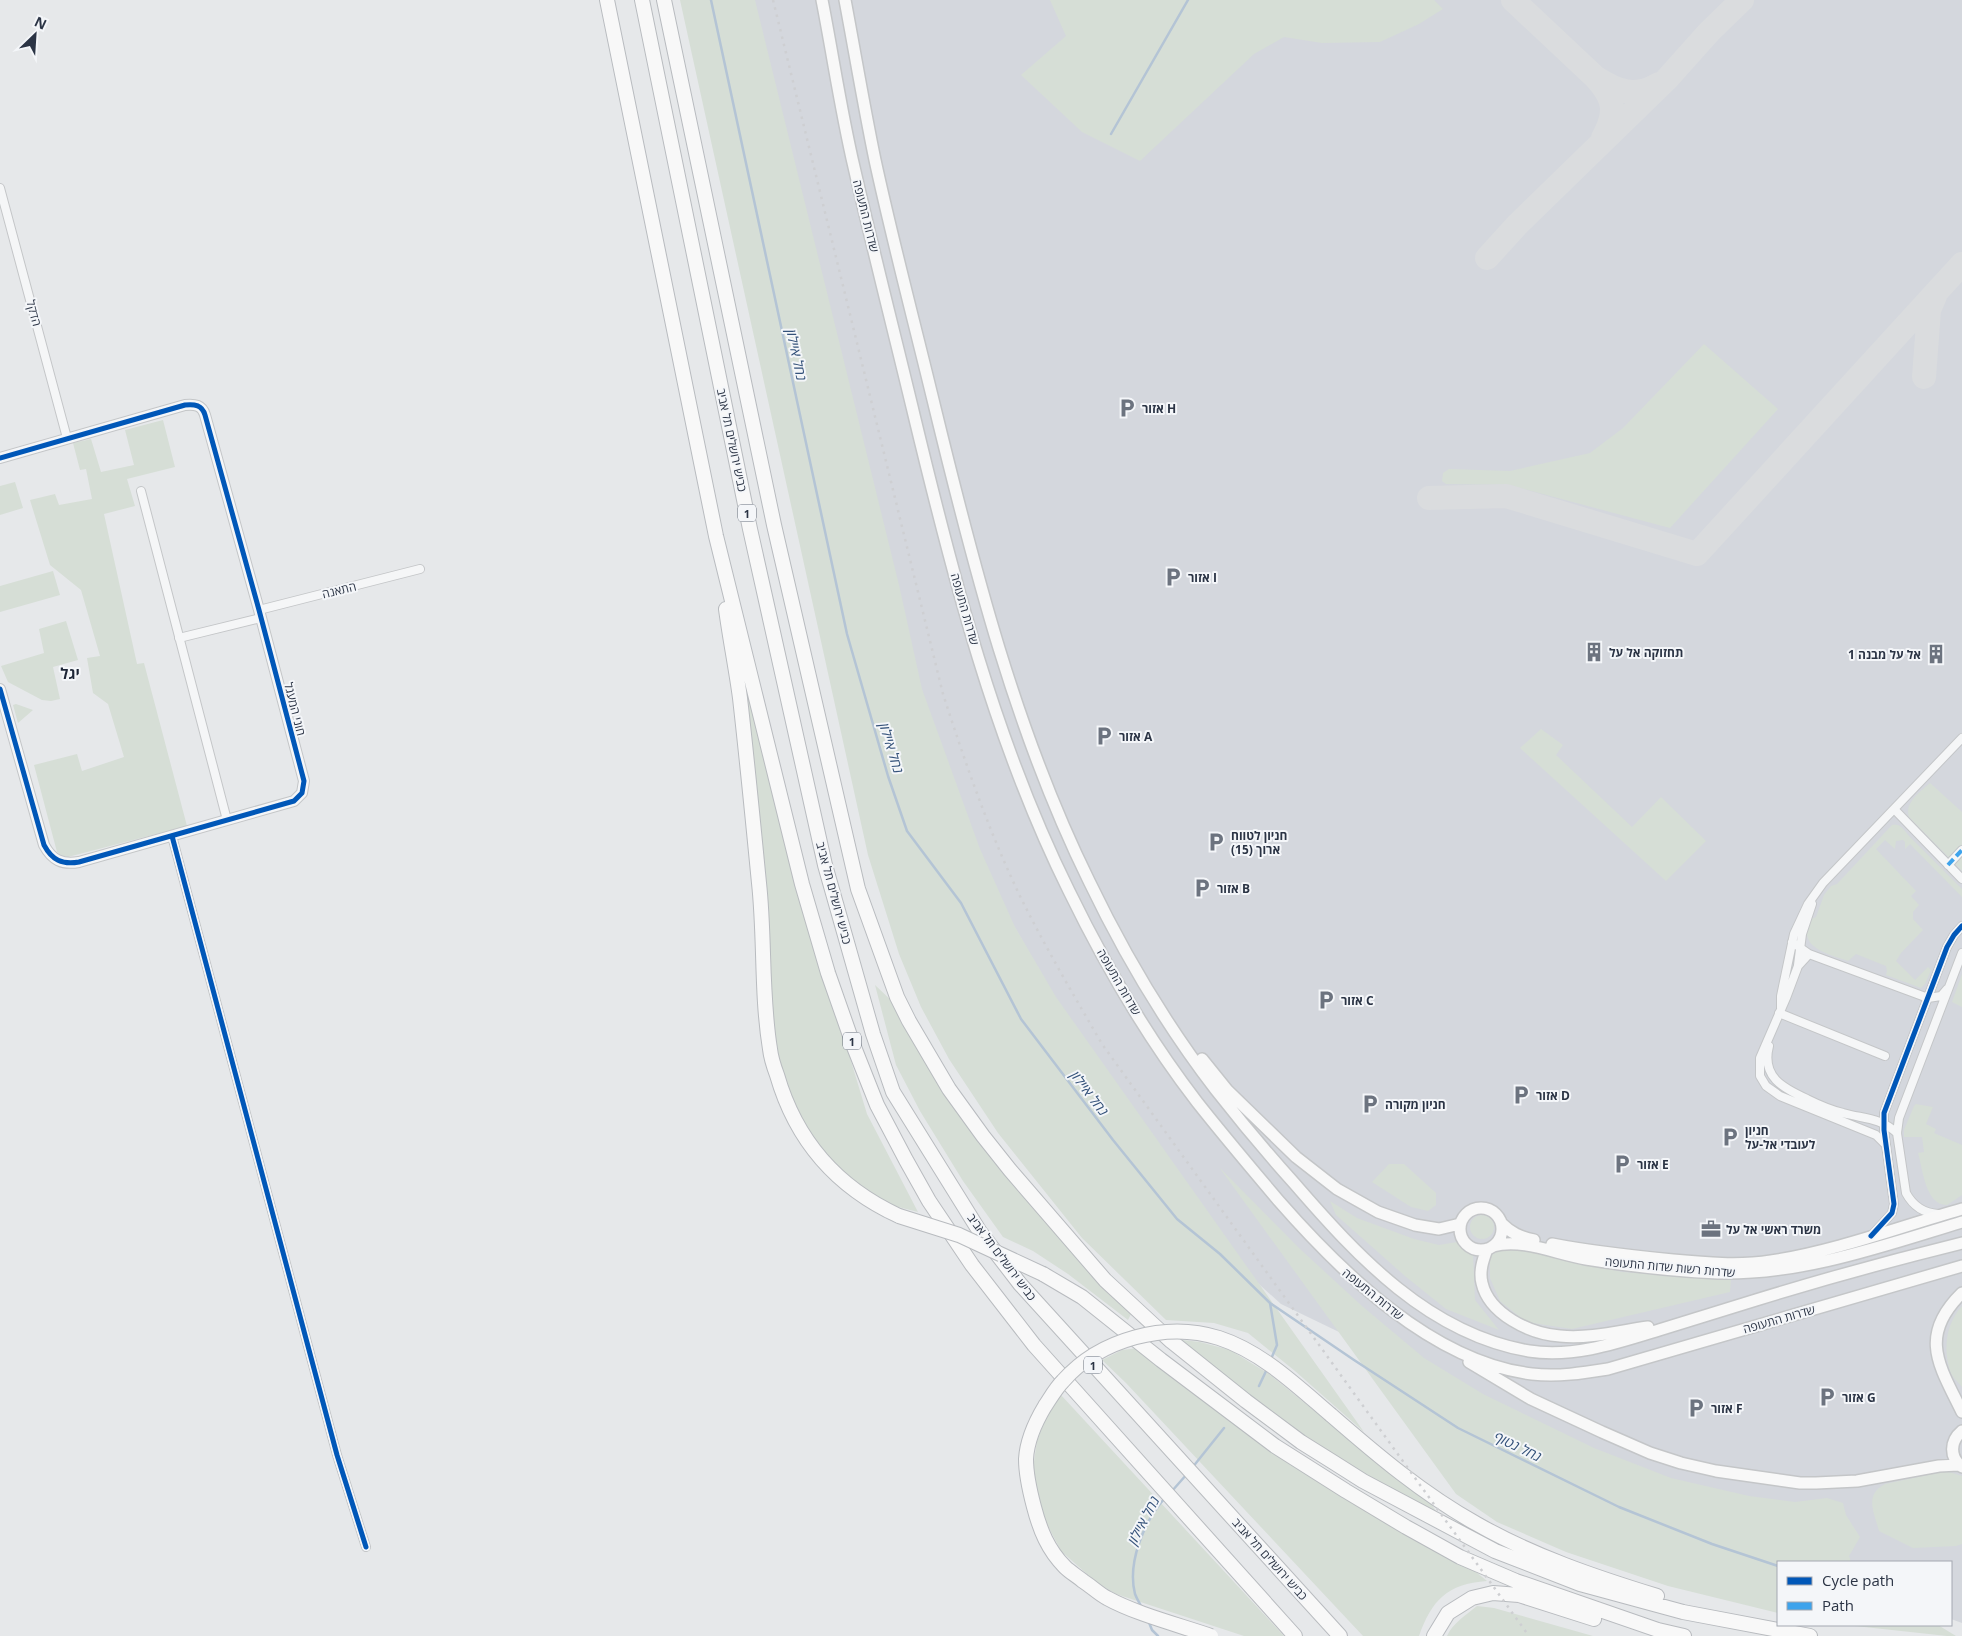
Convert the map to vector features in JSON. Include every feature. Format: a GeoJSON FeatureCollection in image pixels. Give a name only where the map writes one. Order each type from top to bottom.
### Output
{"type":"FeatureCollection","features":[{"type":"Feature","properties":{"kind":"highway","name":"1"},"geometry":{"type":"LineString","coordinates":[[607,0],[716,536],[805,893],[828,973],[877,1105],[929,1201],[1003,1307],[1034,1345],[1295,1636]]}},
{"type":"Feature","properties":{"kind":"highway"},"geometry":{"type":"LineString","coordinates":[[664,0],[774,525],[858,889],[908,1021],[966,1112],[1010,1170],[1105,1280],[1171,1341],[1232,1390],[1301,1442],[1333,1462],[1371,1485],[1495,1551],[1564,1578],[1683,1612],[1810,1636]]}},
{"type":"Feature","properties":{"kind":"highway","name":"כביש ירושלים תל אביב"},"geometry":{"type":"LineString","coordinates":[[642,2],[750,528],[826,865],[873,1034],[894,1092],[980,1232],[1020,1284],[1340,1636]]}},
{"type":"Feature","properties":{"kind":"highway"},"geometry":{"type":"LineString","coordinates":[[716,536],[749,774],[760,886],[763,972],[770,1052],[783,1095],[791,1112],[806,1141],[827,1167],[853,1189],[880,1207],[899,1216],[959,1236],[1043,1274],[1082,1297],[1161,1360],[1275,1446],[1346,1492],[1460,1557],[1516,1581],[1641,1624],[1684,1636]]}},
{"type":"Feature","properties":{"kind":"highway"},"geometry":{"type":"LineString","coordinates":[[1211,1636],[1107,1598],[1065,1568],[1048,1548],[1037,1519],[1029,1489],[1026,1458],[1031,1435],[1039,1416],[1063,1380],[1103,1351],[1143,1335],[1174,1331],[1202,1334],[1233,1343],[1274,1368],[1388,1465],[1412,1483],[1477,1524],[1529,1550],[1605,1580],[1697,1609],[1818,1636]]}},
{"type":"Feature","properties":{"kind":"highway"},"geometry":{"type":"LineString","coordinates":[[1434,1636],[1448,1612],[1472,1598],[1493,1592],[1519,1595],[1650,1636]]}},
{"type":"Feature","properties":{"kind":"main road","name":"שדרות התעופה"},"geometry":{"type":"LineString","coordinates":[[822,0],[853,164],[938,513],[984,676],[1015,768],[1045,841],[1069,892],[1124,994],[1197,1102],[1242,1157],[1328,1255],[1362,1287],[1405,1320],[1455,1349],[1502,1368],[1531,1374],[1563,1375],[1608,1369],[1962,1266]]}},
{"type":"Feature","properties":{"kind":"main road","name":"שדרות התעופה"},"geometry":{"type":"LineString","coordinates":[[845,0],[880,179],[960,507],[1005,669],[1036,760],[1066,832],[1112,924],[1159,1008],[1214,1088],[1330,1225],[1416,1304],[1443,1320],[1488,1341],[1534,1352],[1562,1353],[1617,1342],[1808,1284],[1962,1243]]}},
{"type":"Feature","properties":{"kind":"main road"},"geometry":{"type":"LineString","coordinates":[[1159,1008],[1227,1090],[1296,1157],[1337,1189],[1378,1212],[1415,1226],[1439,1229],[1460,1224]]}},
{"type":"Feature","properties":{"kind":"main road"},"geometry":{"type":"LineString","coordinates":[[1490,1248],[1474,1249],[1468,1246],[1461,1236],[1460,1224],[1471,1210],[1483,1208],[1494,1212],[1501,1222],[1501,1236],[1490,1248],[1481,1273],[1486,1294],[1494,1306],[1506,1316],[1536,1330],[1560,1336],[1582,1336],[1680,1324]]}},
{"type":"Feature","properties":{"kind":"main road","name":"שדרות רשות שדות התעופה"},"geometry":{"type":"LineString","coordinates":[[1501,1222],[1509,1230],[1521,1237],[1586,1251],[1718,1263],[1769,1261],[1819,1251],[1962,1209]]}},
{"type":"Feature","properties":{"kind":"main road","name":"שדרות רשות שדות התעופה"},"geometry":{"type":"LineString","coordinates":[[1490,1248],[1512,1243],[1585,1259],[1718,1272],[1742,1272],[1771,1270],[1831,1260],[1962,1222]]}},
{"type":"Feature","properties":{"kind":"main road"},"geometry":{"type":"LineString","coordinates":[[1962,1293],[1949,1306],[1940,1322],[1937,1336],[1939,1364],[1962,1412]]}},
{"type":"Feature","properties":{"kind":"main road"},"geometry":{"type":"LineString","coordinates":[[1405,1320],[1431,1340],[1531,1399],[1650,1453],[1681,1463],[1716,1471],[1800,1483],[1858,1482],[1939,1466],[1960,1466]]}},
{"type":"Feature","properties":{"kind":"main road"},"geometry":{"type":"LineString","coordinates":[[1939,1364],[1952,1386],[1962,1397]]}},
{"type":"Feature","properties":{"kind":"main road"},"geometry":{"type":"LineString","coordinates":[[1960,1466],[1952,1454],[1952,1448],[1954,1440],[1962,1430]]}},
{"type":"Feature","properties":{"kind":"street","name":"הדקל"},"geometry":{"type":"LineString","coordinates":[[0,188],[68,438]]}},
{"type":"Feature","properties":{"kind":"street","name":"חוני המעגל"},"geometry":{"type":"LineString","coordinates":[[0,458],[185,405],[193,404],[201,407],[205,414],[260,614],[304,787],[299,798],[294,801],[71,863],[58,862],[52,858],[44,846],[40,835],[0,689]]}},
{"type":"Feature","properties":{"kind":"street"},"geometry":{"type":"LineString","coordinates":[[141,491],[226,820]]}},
{"type":"Feature","properties":{"kind":"street","name":"התאנה"},"geometry":{"type":"LineString","coordinates":[[179,638],[420,569]]}},
{"type":"Feature","properties":{"kind":"street"},"geometry":{"type":"LineString","coordinates":[[1798,966],[1796,948],[1800,918],[1823,883],[1962,738]]}},
{"type":"Feature","properties":{"kind":"street"},"geometry":{"type":"LineString","coordinates":[[1894,809],[1962,879]]}},
{"type":"Feature","properties":{"kind":"street"},"geometry":{"type":"LineString","coordinates":[[172,836],[337,1455],[366,1547]]}},
{"type":"Feature","properties":{"kind":"street"},"geometry":{"type":"LineString","coordinates":[[1948,865],[1962,850]]}},
{"type":"Feature","properties":{"kind":"street"},"geometry":{"type":"LineString","coordinates":[[1780,1011],[1781,996],[1812,905],[1812,900]]}},
{"type":"Feature","properties":{"kind":"street"},"geometry":{"type":"LineString","coordinates":[[1873,1119],[1884,1113],[1950,940],[1962,926]]}},
{"type":"Feature","properties":{"kind":"street"},"geometry":{"type":"LineString","coordinates":[[1802,934],[1804,946],[1809,954]]}},
{"type":"Feature","properties":{"kind":"street"},"geometry":{"type":"LineString","coordinates":[[1796,948],[1928,998],[1940,996],[1948,988]]}},
{"type":"Feature","properties":{"kind":"street"},"geometry":{"type":"LineString","coordinates":[[1871,1236],[1892,1213],[1894,1204],[1886,1145],[1889,1130],[1899,1118],[1962,953]]}},
{"type":"Feature","properties":{"kind":"street"},"geometry":{"type":"LineString","coordinates":[[1809,954],[1798,966],[1760,1058],[1760,1076],[1766,1086],[1773,1092],[1845,1114],[1873,1119],[1889,1130]]}},
{"type":"Feature","properties":{"kind":"street"},"geometry":{"type":"LineString","coordinates":[[1780,1011],[1885,1056]]}},
{"type":"Feature","properties":{"kind":"street"},"geometry":{"type":"LineString","coordinates":[[1807,1103],[1881,1139],[1886,1145]]}},
{"type":"Feature","properties":{"kind":"street"},"geometry":{"type":"LineString","coordinates":[[1884,1113],[1906,1193],[1918,1208],[1930,1214],[1942,1215]]}},
{"type":"Feature","properties":{"kind":"street"},"geometry":{"type":"LineString","coordinates":[[1867,1132],[1889,1130]]}},
{"type":"Feature","properties":{"kind":"shaded area"},"geometry":{"type":"Polygon","coordinates":[[[680,0],[755,0],[899,585],[922,689],[980,849],[1015,927],[1056,997],[1364,1432],[1295,1371],[1248,1333],[1214,1323],[1166,1320],[1082,1238],[998,1133],[949,1059],[921,1007],[899,954],[868,855],[680,0]]]}},
{"type":"Feature","properties":{"kind":"shaded area"},"geometry":{"type":"Polygon","coordinates":[[[724,0],[1962,0],[1962,1623],[1952,1619],[1952,1561],[1814,1561],[1281,1304],[1179,1212],[891,713],[724,0]]]}},
{"type":"Feature","properties":{"kind":"shaded area"},"geometry":{"type":"Polygon","coordinates":[[[1050,0],[1434,0],[1443,9],[1419,24],[1380,42],[1322,43],[1284,37],[1254,54],[1140,161],[1082,132],[1021,75],[1066,36],[1050,0]]]}},
{"type":"Feature","properties":{"kind":"shaded area"},"geometry":{"type":"Polygon","coordinates":[[[1704,344],[1778,409],[1670,528],[1509,485],[1446,484],[1442,481],[1443,473],[1449,469],[1510,471],[1590,453],[1623,428],[1704,344]]]}},
{"type":"Feature","properties":{"kind":"shaded area"},"geometry":{"type":"Polygon","coordinates":[[[163,420],[175,467],[127,479],[135,506],[104,514],[137,664],[144,663],[187,826],[68,857],[62,856],[57,852],[34,765],[77,754],[82,771],[124,757],[108,704],[93,693],[87,658],[100,656],[81,590],[50,565],[30,500],[55,494],[59,505],[92,499],[86,469],[80,470],[73,443],[91,439],[101,472],[134,465],[125,430],[163,420]]]}},
{"type":"Feature","properties":{"kind":"shaded area"},"geometry":{"type":"Polygon","coordinates":[[[15,482],[23,508],[0,515],[0,486],[15,482]]]}},
{"type":"Feature","properties":{"kind":"shaded area"},"geometry":{"type":"Polygon","coordinates":[[[53,571],[60,595],[0,612],[0,586],[53,571]]]}},
{"type":"Feature","properties":{"kind":"shaded area"},"geometry":{"type":"Polygon","coordinates":[[[66,621],[78,660],[53,667],[60,699],[42,700],[8,682],[1,666],[44,653],[39,629],[66,621]]]}},
{"type":"Feature","properties":{"kind":"shaded area"},"geometry":{"type":"Polygon","coordinates":[[[740,659],[815,942],[867,1114],[918,1212],[883,1203],[846,1178],[811,1138],[788,1093],[776,1050],[740,659]]]}},
{"type":"Feature","properties":{"kind":"shaded area"},"geometry":{"type":"Polygon","coordinates":[[[16,704],[33,710],[18,723],[13,705],[16,704]]]}},
{"type":"Feature","properties":{"kind":"shaded area"},"geometry":{"type":"Polygon","coordinates":[[[1541,729],[1563,745],[1556,755],[1632,827],[1661,797],[1706,841],[1666,881],[1520,748],[1541,729]]]}},
{"type":"Feature","properties":{"kind":"shaded area"},"geometry":{"type":"Polygon","coordinates":[[[1930,783],[1962,812],[1962,871],[1909,817],[1908,812],[1911,802],[1930,783]]]}},
{"type":"Feature","properties":{"kind":"shaded area"},"geometry":{"type":"Polygon","coordinates":[[[1892,825],[1898,825],[1902,828],[1962,889],[1962,897],[1910,844],[1905,849],[1905,842],[1903,840],[1896,841],[1895,849],[1885,840],[1876,849],[1916,891],[1911,896],[1919,905],[1913,912],[1913,919],[1923,930],[1896,961],[1915,980],[1928,967],[1931,970],[1925,984],[1921,988],[1886,975],[1886,966],[1856,954],[1848,961],[1828,954],[1815,948],[1808,938],[1807,931],[1811,919],[1816,917],[1824,895],[1831,886],[1837,884],[1892,825]]]}},
{"type":"Feature","properties":{"kind":"shaded area"},"geometry":{"type":"Polygon","coordinates":[[[1962,974],[1962,1007],[1952,1002],[1962,974]]]}},
{"type":"Feature","properties":{"kind":"shaded area"},"geometry":{"type":"Polygon","coordinates":[[[875,985],[895,1004],[943,1092],[977,1140],[1100,1285],[1131,1314],[1128,1320],[1068,1274],[1033,1251],[1003,1237],[963,1181],[920,1111],[896,1065],[875,985]]]}},
{"type":"Feature","properties":{"kind":"shaded area"},"geometry":{"type":"Polygon","coordinates":[[[1916,1104],[1933,1107],[1926,1124],[1936,1129],[1934,1133],[1962,1145],[1962,1195],[1947,1205],[1934,1199],[1926,1185],[1918,1153],[1924,1152],[1922,1137],[1904,1137],[1904,1130],[1916,1104]]]}},
{"type":"Feature","properties":{"kind":"shaded area"},"geometry":{"type":"Polygon","coordinates":[[[1389,1164],[1404,1164],[1436,1193],[1436,1205],[1428,1211],[1411,1207],[1372,1182],[1389,1164]]]}},
{"type":"Feature","properties":{"kind":"shaded area"},"geometry":{"type":"Polygon","coordinates":[[[1219,1167],[1300,1249],[1362,1306],[1424,1358],[1483,1394],[1594,1448],[1671,1478],[1749,1496],[1795,1502],[1827,1498],[1843,1503],[1846,1515],[1860,1537],[1849,1556],[1851,1561],[1777,1561],[1777,1613],[1668,1586],[1566,1552],[1497,1522],[1456,1494],[1219,1167]]]}},
{"type":"Feature","properties":{"kind":"shaded area"},"geometry":{"type":"Polygon","coordinates":[[[1330,1201],[1357,1218],[1414,1239],[1439,1245],[1457,1242],[1464,1250],[1473,1255],[1475,1300],[1499,1330],[1446,1309],[1405,1276],[1336,1215],[1330,1201]]]}},
{"type":"Feature","properties":{"kind":"shaded area"},"geometry":{"type":"Polygon","coordinates":[[[1482,1215],[1487,1216],[1493,1222],[1493,1232],[1487,1238],[1482,1239],[1477,1238],[1471,1232],[1470,1227],[1471,1222],[1477,1216],[1482,1215]]]}},
{"type":"Feature","properties":{"kind":"shaded area"},"geometry":{"type":"Polygon","coordinates":[[[1513,1247],[1622,1272],[1731,1279],[1730,1292],[1572,1329],[1526,1322],[1500,1301],[1490,1278],[1490,1256],[1501,1249],[1513,1247]]]}},
{"type":"Feature","properties":{"kind":"shaded area"},"geometry":{"type":"Polygon","coordinates":[[[1962,1306],[1962,1387],[1950,1371],[1947,1337],[1952,1321],[1962,1306]]]}},
{"type":"Feature","properties":{"kind":"shaded area"},"geometry":{"type":"Polygon","coordinates":[[[1174,1339],[1200,1342],[1230,1350],[1269,1374],[1386,1469],[1424,1494],[1441,1518],[1305,1440],[1174,1339]]]}},
{"type":"Feature","properties":{"kind":"shaded area"},"geometry":{"type":"Polygon","coordinates":[[[1138,1348],[1470,1567],[1487,1581],[1461,1586],[1443,1596],[1429,1613],[1419,1636],[1363,1636],[1126,1383],[1102,1360],[1122,1350],[1138,1348]]]}},
{"type":"Feature","properties":{"kind":"shaded area"},"geometry":{"type":"Polygon","coordinates":[[[1061,1395],[1284,1636],[1244,1636],[1116,1594],[1097,1583],[1061,1551],[1040,1511],[1032,1475],[1037,1441],[1051,1406],[1061,1395]]]}},
{"type":"Feature","properties":{"kind":"shaded area"},"geometry":{"type":"Polygon","coordinates":[[[1946,1471],[1962,1476],[1962,1544],[1956,1546],[1913,1548],[1879,1531],[1872,1504],[1874,1493],[1879,1488],[1885,1484],[1946,1471]]]}},
{"type":"Feature","properties":{"kind":"shaded area"},"geometry":{"type":"Polygon","coordinates":[[[1477,1606],[1494,1608],[1593,1636],[1447,1636],[1456,1623],[1477,1606]]]}},
{"type":"Feature","properties":{"kind":"shaded area"},"geometry":{"type":"Polygon","coordinates":[[[1855,1626],[1940,1626],[1956,1636],[1855,1626]]]}},
{"type":"Feature","properties":{"kind":"waterway","name":"נחל איילון"},"geometry":{"type":"LineString","coordinates":[[711,0],[847,634],[888,776],[907,831],[961,903],[1021,1019],[1113,1140],[1177,1219],[1220,1254],[1270,1303],[1277,1345],[1271,1359]]}},
{"type":"Feature","properties":{"kind":"waterway"},"geometry":{"type":"LineString","coordinates":[[1111,134],[1188,0]]}},
{"type":"Feature","properties":{"kind":"waterway","name":"נחל נטוף"},"geometry":{"type":"LineString","coordinates":[[1270,1303],[1458,1428],[1619,1507],[1712,1544],[1777,1566]]}},
{"type":"Feature","properties":{"kind":"waterway","name":"נחל איילון"},"geometry":{"type":"LineString","coordinates":[[1259,1386],[1267,1369]]}},
{"type":"Feature","properties":{"kind":"waterway","name":"נחל איילון"},"geometry":{"type":"LineString","coordinates":[[1192,1468],[1224,1428]]}},
{"type":"Feature","properties":{"kind":"waterway","name":"נחל איילון"},"geometry":{"type":"LineString","coordinates":[[1172,1491],[1187,1474]]}},
{"type":"Feature","properties":{"kind":"waterway","name":"נחל איילון"},"geometry":{"type":"LineString","coordinates":[[1142,1608],[1135,1594],[1133,1582],[1135,1556],[1150,1518],[1165,1498]]}},
{"type":"Feature","properties":{"kind":"waterway","name":"נחל איילון"},"geometry":{"type":"LineString","coordinates":[[1148,1620],[1152,1630],[1158,1636]]}},
{"type":"Feature","properties":{"kind":"taxiway"},"geometry":{"type":"LineString","coordinates":[[1513,0],[1595,77]]}},
{"type":"Feature","properties":{"kind":"taxiway"},"geometry":{"type":"LineString","coordinates":[[1487,258],[1517,225],[1667,79],[1709,32],[1742,0]]}},
{"type":"Feature","properties":{"kind":"taxiway"},"geometry":{"type":"LineString","coordinates":[[1603,138],[1610,121],[1612,106],[1607,92],[1595,77],[1611,86],[1634,92],[1650,89],[1659,84]]}},
{"type":"Feature","properties":{"kind":"taxiway"},"geometry":{"type":"LineString","coordinates":[[1429,498],[1506,496],[1697,554],[1962,264]]}},
{"type":"Feature","properties":{"kind":"taxiway"},"geometry":{"type":"LineString","coordinates":[[1924,377],[1929,310],[1935,296]]}},
{"type":"Feature","properties":{"kind":"railway"},"geometry":{"type":"LineString","coordinates":[[773,0],[943,694],[978,795],[997,845],[1019,894],[1102,1044],[1529,1636]]}},
{"type":"Feature","properties":{"kind":"marked path"},"geometry":{"type":"LineString","coordinates":[[1948,865],[1962,850]]}},
{"type":"Feature","properties":{"kind":"cycle path"},"geometry":{"type":"LineString","coordinates":[[0,458],[185,405],[195,405],[202,409],[259,610],[304,781],[302,793],[294,801],[79,862],[63,862],[54,858],[44,845],[0,689]]}},
{"type":"Feature","properties":{"kind":"cycle path"},"geometry":{"type":"LineString","coordinates":[[172,836],[337,1455],[366,1547]]}},
{"type":"Feature","properties":{"kind":"cycle path"},"geometry":{"type":"LineString","coordinates":[[1871,1236],[1892,1213],[1894,1204],[1884,1130],[1884,1113],[1947,947],[1962,926]]}},
{"type":"Feature","properties":{"kind":"place","name":"אזור H"},"geometry":{"type":"Point","coordinates":[1127,408]}},
{"type":"Feature","properties":{"kind":"place","name":"אזור I"},"geometry":{"type":"Point","coordinates":[1173,577]}},
{"type":"Feature","properties":{"kind":"place","name":"תחזוקה אל על"},"geometry":{"type":"Point","coordinates":[1594,652]}},
{"type":"Feature","properties":{"kind":"place","name":"אל על מבנה 1"},"geometry":{"type":"Point","coordinates":[1936,654]}},
{"type":"Feature","properties":{"kind":"place","name":"אזור A"},"geometry":{"type":"Point","coordinates":[1104,736]}},
{"type":"Feature","properties":{"kind":"place","name":"חניון לטווח ארוך (15)"},"geometry":{"type":"Point","coordinates":[1216,842]}},
{"type":"Feature","properties":{"kind":"place","name":"אזור B"},"geometry":{"type":"Point","coordinates":[1202,888]}},
{"type":"Feature","properties":{"kind":"place","name":"אזור C"},"geometry":{"type":"Point","coordinates":[1326,1000]}},
{"type":"Feature","properties":{"kind":"place","name":"אזור D"},"geometry":{"type":"Point","coordinates":[1521,1095]}},
{"type":"Feature","properties":{"kind":"place","name":"חניון מקורה"},"geometry":{"type":"Point","coordinates":[1370,1104]}},
{"type":"Feature","properties":{"kind":"place","name":"חניון לעובדי אל-על"},"geometry":{"type":"Point","coordinates":[1730,1137]}},
{"type":"Feature","properties":{"kind":"place","name":"אזור E"},"geometry":{"type":"Point","coordinates":[1622,1164]}},
{"type":"Feature","properties":{"kind":"place","name":"משרד ראשי אל על"},"geometry":{"type":"Point","coordinates":[1711,1229]}},
{"type":"Feature","properties":{"kind":"place","name":"אזור G"},"geometry":{"type":"Point","coordinates":[1827,1397]}},
{"type":"Feature","properties":{"kind":"place","name":"אזור F"},"geometry":{"type":"Point","coordinates":[1696,1408]}},
{"type":"Feature","properties":{"kind":"district","name":"יגל"},"geometry":{"type":"Point","coordinates":[70,673]}}]}
